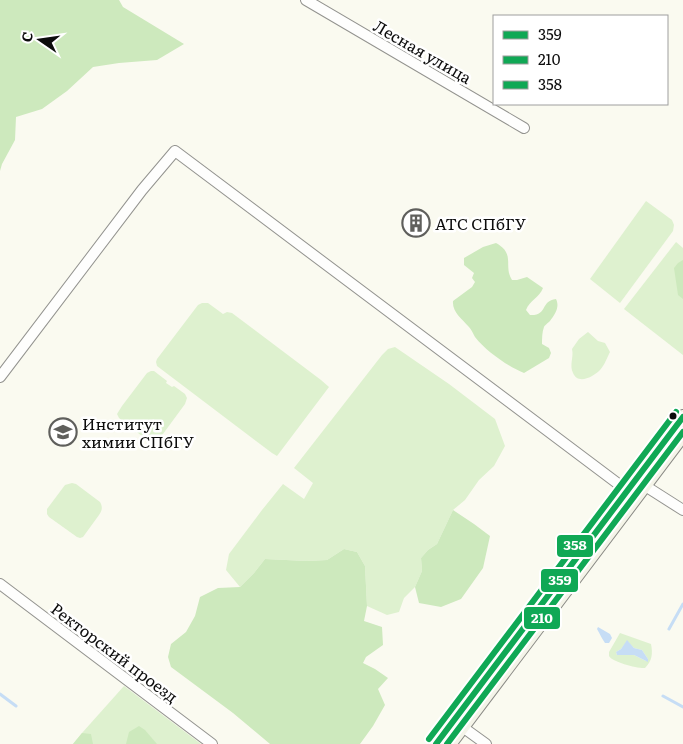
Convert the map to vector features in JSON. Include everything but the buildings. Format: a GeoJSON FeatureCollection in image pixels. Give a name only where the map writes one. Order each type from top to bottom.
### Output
{"type":"FeatureCollection","features":[{"type":"Feature","properties":{"kind":"street","name":"Лесная улица"},"geometry":{"type":"LineString","coordinates":[[306,0],[524,128]]}},
{"type":"Feature","properties":{"kind":"street"},"geometry":{"type":"LineString","coordinates":[[0,377],[142,190],[175,151],[636,488],[683,510]]}},
{"type":"Feature","properties":{"kind":"street"},"geometry":{"type":"LineString","coordinates":[[436,744],[458,724],[636,488],[683,417]]}},
{"type":"Feature","properties":{"kind":"street"},"geometry":{"type":"LineString","coordinates":[[636,488],[683,434]]}},
{"type":"Feature","properties":{"kind":"street","name":"Ректорский проезд"},"geometry":{"type":"LineString","coordinates":[[0,584],[212,744]]}},
{"type":"Feature","properties":{"kind":"street"},"geometry":{"type":"LineString","coordinates":[[450,744],[458,724]]}},
{"type":"Feature","properties":{"kind":"street"},"geometry":{"type":"LineString","coordinates":[[458,724],[486,744]]}},
{"type":"Feature","properties":{"kind":"green space"},"geometry":{"type":"Polygon","coordinates":[[[0,0],[119,0],[123,7],[184,44],[157,60],[93,67],[67,91],[42,109],[16,117],[15,140],[0,171],[0,0]]]}},
{"type":"Feature","properties":{"kind":"green space"},"geometry":{"type":"Polygon","coordinates":[[[646,201],[672,220],[674,225],[673,231],[620,303],[590,279],[646,201]]]}},
{"type":"Feature","properties":{"kind":"green space"},"geometry":{"type":"Polygon","coordinates":[[[676,242],[683,248],[683,355],[624,309],[676,242]]]}},
{"type":"Feature","properties":{"kind":"green space"},"geometry":{"type":"Polygon","coordinates":[[[496,243],[506,251],[512,280],[527,277],[543,288],[526,310],[530,315],[536,315],[542,311],[551,300],[556,299],[557,302],[555,313],[544,326],[542,333],[542,344],[549,348],[551,353],[549,358],[524,373],[504,362],[485,348],[458,315],[453,305],[453,301],[472,287],[475,282],[472,278],[474,273],[464,265],[464,258],[483,247],[496,243]]]}},
{"type":"Feature","properties":{"kind":"green space"},"geometry":{"type":"Polygon","coordinates":[[[683,260],[683,299],[678,295],[674,268],[683,260]]]}},
{"type":"Feature","properties":{"kind":"green space"},"geometry":{"type":"Polygon","coordinates":[[[208,303],[223,314],[227,312],[232,313],[329,387],[277,456],[157,366],[157,359],[198,305],[208,303]]]}},
{"type":"Feature","properties":{"kind":"green space"},"geometry":{"type":"Polygon","coordinates":[[[588,332],[598,341],[605,343],[610,352],[597,373],[586,379],[578,379],[575,377],[571,367],[572,349],[579,339],[588,332]]]}},
{"type":"Feature","properties":{"kind":"green space"},"geometry":{"type":"Polygon","coordinates":[[[395,347],[449,384],[495,419],[505,446],[494,466],[479,480],[465,500],[453,510],[437,544],[421,558],[422,571],[415,587],[404,598],[399,612],[387,615],[367,606],[365,566],[357,552],[344,549],[327,560],[265,559],[240,587],[226,570],[229,554],[283,484],[304,499],[313,483],[294,468],[382,355],[388,349],[395,347]]]}},
{"type":"Feature","properties":{"kind":"green space"},"geometry":{"type":"Polygon","coordinates":[[[154,371],[167,381],[166,383],[185,394],[187,398],[185,404],[160,438],[154,442],[147,440],[119,418],[117,414],[147,373],[154,371]]]}},
{"type":"Feature","properties":{"kind":"green space"},"geometry":{"type":"Polygon","coordinates":[[[72,483],[100,502],[102,507],[99,515],[83,537],[80,538],[47,514],[47,509],[65,485],[72,483]]]}},
{"type":"Feature","properties":{"kind":"green space"},"geometry":{"type":"Polygon","coordinates":[[[453,510],[490,536],[483,568],[461,599],[441,607],[419,603],[415,587],[422,571],[421,558],[437,544],[453,510]]]}},
{"type":"Feature","properties":{"kind":"green space"},"geometry":{"type":"Polygon","coordinates":[[[344,549],[357,552],[365,566],[367,606],[364,621],[382,627],[383,645],[366,657],[363,663],[388,678],[378,689],[385,705],[360,744],[270,744],[233,713],[171,667],[168,657],[171,644],[186,632],[195,616],[200,597],[218,588],[240,587],[265,559],[327,560],[344,549]]]}},
{"type":"Feature","properties":{"kind":"green space"},"geometry":{"type":"Polygon","coordinates":[[[620,633],[651,644],[652,651],[651,660],[645,668],[615,661],[609,656],[609,652],[620,633]],[[627,641],[616,652],[617,655],[634,655],[646,661],[648,659],[642,650],[634,648],[627,641]]]}},
{"type":"Feature","properties":{"kind":"green space"},"geometry":{"type":"Polygon","coordinates":[[[124,686],[201,744],[73,744],[124,686]]]}},
{"type":"Feature","properties":{"kind":"green space"},"geometry":{"type":"Polygon","coordinates":[[[139,726],[157,744],[126,744],[129,732],[139,726]]]}},
{"type":"Feature","properties":{"kind":"green space"},"geometry":{"type":"Polygon","coordinates":[[[82,733],[91,734],[93,744],[73,744],[82,733]]]}},
{"type":"Feature","properties":{"kind":"water"},"geometry":{"type":"Polygon","coordinates":[[[598,627],[610,634],[612,638],[609,643],[605,643],[597,629],[598,627]]]}},
{"type":"Feature","properties":{"kind":"water"},"geometry":{"type":"Polygon","coordinates":[[[627,640],[634,648],[642,650],[648,662],[634,655],[617,655],[616,652],[621,649],[627,640]]]}},
{"type":"Feature","properties":{"kind":"waterway"},"geometry":{"type":"LineString","coordinates":[[669,629],[683,604]]}},
{"type":"Feature","properties":{"kind":"waterway"},"geometry":{"type":"LineString","coordinates":[[0,694],[16,706]]}},
{"type":"Feature","properties":{"kind":"waterway"},"geometry":{"type":"LineString","coordinates":[[663,696],[683,707]]}},
{"type":"Feature","properties":{"kind":"transit line","name":"358"},"geometry":{"type":"LineString","coordinates":[[429,739],[676,412]]}},
{"type":"Feature","properties":{"kind":"transit line","name":"359"},"geometry":{"type":"LineString","coordinates":[[436,744],[683,417]]}},
{"type":"Feature","properties":{"kind":"transit line","name":"210"},"geometry":{"type":"LineString","coordinates":[[447,744],[683,432]]}},
{"type":"Feature","properties":{"kind":"place","name":"АТС СПбГУ"},"geometry":{"type":"Point","coordinates":[416,223]}},
{"type":"Feature","properties":{"kind":"place","name":"Институт химии СПбГУ"},"geometry":{"type":"Point","coordinates":[63,432]}}]}
